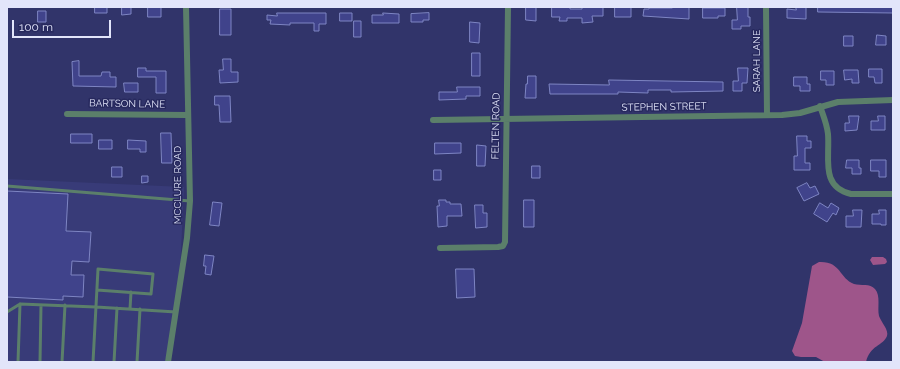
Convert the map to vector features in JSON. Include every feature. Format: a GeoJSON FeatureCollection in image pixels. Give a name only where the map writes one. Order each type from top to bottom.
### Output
{"type":"FeatureCollection","features":[{"type":"Feature","properties":{"kind":"street","name":"MCCLURE ROAD"},"geometry":{"type":"LineString","coordinates":[[168,362],[187,238],[190,201],[187,115],[186,7]]}},
{"type":"Feature","properties":{"kind":"street","name":"FELTEN ROAD"},"geometry":{"type":"LineString","coordinates":[[440,248],[498,247],[503,246],[505,242],[508,7]]}},
{"type":"Feature","properties":{"kind":"street","name":"SARAH LANE"},"geometry":{"type":"LineString","coordinates":[[766,7],[767,115]]}},
{"type":"Feature","properties":{"kind":"street","name":"STEPHEN STREET"},"geometry":{"type":"LineString","coordinates":[[433,120],[767,115],[800,113],[838,102],[893,100]]}},
{"type":"Feature","properties":{"kind":"street"},"geometry":{"type":"LineString","coordinates":[[820,106],[827,126],[829,175],[834,186],[845,193],[851,194],[893,194]]}},
{"type":"Feature","properties":{"kind":"street","name":"BARTSON LANE"},"geometry":{"type":"LineString","coordinates":[[66,114],[187,115]]}},
{"type":"Feature","properties":{"kind":"lane"},"geometry":{"type":"LineString","coordinates":[[7,186],[190,201]]}},
{"type":"Feature","properties":{"kind":"lane"},"geometry":{"type":"LineString","coordinates":[[93,362],[96,290],[98,269],[153,274],[151,294],[96,290]]}},
{"type":"Feature","properties":{"kind":"lane"},"geometry":{"type":"LineString","coordinates":[[130,309],[131,292]]}},
{"type":"Feature","properties":{"kind":"lane"},"geometry":{"type":"LineString","coordinates":[[7,312],[20,304],[176,312]]}},
{"type":"Feature","properties":{"kind":"lane"},"geometry":{"type":"LineString","coordinates":[[18,362],[20,304]]}},
{"type":"Feature","properties":{"kind":"lane"},"geometry":{"type":"LineString","coordinates":[[40,362],[41,305]]}},
{"type":"Feature","properties":{"kind":"lane"},"geometry":{"type":"LineString","coordinates":[[62,362],[65,306]]}},
{"type":"Feature","properties":{"kind":"lane"},"geometry":{"type":"LineString","coordinates":[[114,362],[117,308]]}},
{"type":"Feature","properties":{"kind":"lane"},"geometry":{"type":"LineString","coordinates":[[137,362],[140,309]]}},
{"type":"Feature","properties":{"kind":"shaded area"},"geometry":{"type":"Polygon","coordinates":[[[7,179],[184,187],[179,294],[165,362],[7,362],[7,179]]]}},
{"type":"Feature","properties":{"kind":"shaded area"},"geometry":{"type":"Polygon","coordinates":[[[872,257],[883,257],[887,262],[885,264],[873,265],[870,260],[872,257]]]}},
{"type":"Feature","properties":{"kind":"shaded area"},"geometry":{"type":"Polygon","coordinates":[[[819,262],[832,264],[849,281],[854,284],[871,286],[877,292],[879,316],[886,329],[887,336],[883,342],[870,352],[866,362],[825,362],[816,357],[795,356],[792,351],[802,323],[812,266],[819,262]]]}},
{"type":"Feature","properties":{"kind":"building"},"geometry":{"type":"Polygon","coordinates":[[[95,7],[107,7],[107,13],[95,13],[95,7]]]}},
{"type":"Feature","properties":{"kind":"building"},"geometry":{"type":"Polygon","coordinates":[[[122,7],[131,7],[131,14],[122,15],[122,7]]]}},
{"type":"Feature","properties":{"kind":"building"},"geometry":{"type":"Polygon","coordinates":[[[148,7],[161,7],[161,17],[148,17],[148,7]]]}},
{"type":"Feature","properties":{"kind":"building"},"geometry":{"type":"Polygon","coordinates":[[[526,7],[536,7],[536,21],[526,20],[526,7]]]}},
{"type":"Feature","properties":{"kind":"building"},"geometry":{"type":"Polygon","coordinates":[[[552,7],[582,9],[582,7],[603,7],[603,16],[592,16],[593,22],[582,23],[582,18],[567,18],[567,21],[559,21],[560,17],[552,17],[552,7]]]}},
{"type":"Feature","properties":{"kind":"building"},"geometry":{"type":"Polygon","coordinates":[[[615,7],[631,7],[631,17],[615,17],[615,7]]]}},
{"type":"Feature","properties":{"kind":"building"},"geometry":{"type":"Polygon","coordinates":[[[689,7],[689,19],[643,16],[644,9],[689,7]]]}},
{"type":"Feature","properties":{"kind":"building"},"geometry":{"type":"Polygon","coordinates":[[[737,7],[748,7],[750,26],[741,26],[741,29],[732,29],[732,20],[737,20],[737,7]]]}},
{"type":"Feature","properties":{"kind":"building"},"geometry":{"type":"Polygon","coordinates":[[[796,7],[806,7],[806,19],[787,18],[787,9],[796,10],[796,7]]]}},
{"type":"Feature","properties":{"kind":"building"},"geometry":{"type":"Polygon","coordinates":[[[818,7],[893,7],[893,13],[818,12],[818,7]]]}},
{"type":"Feature","properties":{"kind":"building"},"geometry":{"type":"Polygon","coordinates":[[[703,8],[725,8],[725,16],[718,16],[718,18],[703,18],[703,8]]]}},
{"type":"Feature","properties":{"kind":"building"},"geometry":{"type":"Polygon","coordinates":[[[220,9],[231,9],[231,35],[220,35],[220,9]]]}},
{"type":"Feature","properties":{"kind":"building"},"geometry":{"type":"Polygon","coordinates":[[[38,11],[46,11],[46,22],[38,22],[38,11]]]}},
{"type":"Feature","properties":{"kind":"building"},"geometry":{"type":"Polygon","coordinates":[[[277,13],[326,13],[326,24],[319,24],[319,31],[314,31],[314,23],[290,23],[290,25],[270,24],[271,20],[267,20],[267,15],[277,16],[277,13]]]}},
{"type":"Feature","properties":{"kind":"building"},"geometry":{"type":"Polygon","coordinates":[[[340,13],[352,13],[352,21],[340,21],[340,13]]]}},
{"type":"Feature","properties":{"kind":"building"},"geometry":{"type":"Polygon","coordinates":[[[383,13],[399,14],[399,23],[372,23],[372,15],[383,15],[383,13]]]}},
{"type":"Feature","properties":{"kind":"building"},"geometry":{"type":"Polygon","coordinates":[[[429,13],[429,20],[423,20],[423,22],[411,22],[411,14],[429,13]]]}},
{"type":"Feature","properties":{"kind":"building"},"geometry":{"type":"Polygon","coordinates":[[[354,21],[361,21],[361,37],[354,37],[354,21]]]}},
{"type":"Feature","properties":{"kind":"building"},"geometry":{"type":"Polygon","coordinates":[[[470,22],[480,23],[479,43],[470,42],[470,22]]]}},
{"type":"Feature","properties":{"kind":"building"},"geometry":{"type":"Polygon","coordinates":[[[877,35],[886,36],[886,45],[876,45],[877,35]]]}},
{"type":"Feature","properties":{"kind":"building"},"geometry":{"type":"Polygon","coordinates":[[[844,36],[853,36],[853,46],[844,46],[844,36]]]}},
{"type":"Feature","properties":{"kind":"building"},"geometry":{"type":"Polygon","coordinates":[[[472,53],[480,53],[480,76],[472,76],[472,53]]]}},
{"type":"Feature","properties":{"kind":"building"},"geometry":{"type":"Polygon","coordinates":[[[223,59],[231,59],[231,72],[238,72],[238,82],[220,83],[219,70],[223,70],[223,59]]]}},
{"type":"Feature","properties":{"kind":"building"},"geometry":{"type":"Polygon","coordinates":[[[79,61],[79,76],[101,76],[102,72],[110,72],[110,77],[116,77],[116,87],[73,86],[72,62],[79,61]]]}},
{"type":"Feature","properties":{"kind":"building"},"geometry":{"type":"Polygon","coordinates":[[[138,68],[146,68],[146,71],[166,71],[166,93],[156,93],[156,77],[138,77],[138,68]]]}},
{"type":"Feature","properties":{"kind":"building"},"geometry":{"type":"Polygon","coordinates":[[[738,68],[748,68],[747,83],[742,83],[742,91],[733,91],[733,81],[738,81],[738,68]]]}},
{"type":"Feature","properties":{"kind":"building"},"geometry":{"type":"Polygon","coordinates":[[[869,69],[882,69],[882,83],[875,83],[874,77],[869,77],[869,69]]]}},
{"type":"Feature","properties":{"kind":"building"},"geometry":{"type":"Polygon","coordinates":[[[844,70],[858,70],[859,83],[852,83],[852,79],[845,80],[844,70]]]}},
{"type":"Feature","properties":{"kind":"building"},"geometry":{"type":"Polygon","coordinates":[[[821,71],[834,71],[834,85],[826,85],[826,80],[821,80],[821,71]]]}},
{"type":"Feature","properties":{"kind":"building"},"geometry":{"type":"Polygon","coordinates":[[[528,76],[536,76],[536,98],[525,98],[528,76]]]}},
{"type":"Feature","properties":{"kind":"building"},"geometry":{"type":"Polygon","coordinates":[[[794,77],[807,77],[807,84],[810,84],[810,91],[800,91],[800,86],[794,86],[794,77]]]}},
{"type":"Feature","properties":{"kind":"building"},"geometry":{"type":"Polygon","coordinates":[[[609,80],[723,82],[723,91],[671,92],[671,90],[648,90],[648,93],[618,92],[618,94],[550,94],[549,84],[609,85],[609,80]]]}},
{"type":"Feature","properties":{"kind":"building"},"geometry":{"type":"Polygon","coordinates":[[[124,83],[138,83],[138,92],[125,92],[124,83]]]}},
{"type":"Feature","properties":{"kind":"building"},"geometry":{"type":"Polygon","coordinates":[[[457,87],[480,87],[480,96],[466,96],[466,99],[439,100],[439,92],[457,92],[457,87]]]}},
{"type":"Feature","properties":{"kind":"building"},"geometry":{"type":"Polygon","coordinates":[[[215,96],[230,96],[231,122],[220,122],[219,105],[215,105],[215,96]]]}},
{"type":"Feature","properties":{"kind":"building"},"geometry":{"type":"Polygon","coordinates":[[[849,116],[859,116],[857,130],[845,131],[845,123],[849,123],[849,116]]]}},
{"type":"Feature","properties":{"kind":"building"},"geometry":{"type":"Polygon","coordinates":[[[878,116],[885,116],[885,130],[871,130],[871,121],[878,121],[878,116]]]}},
{"type":"Feature","properties":{"kind":"building"},"geometry":{"type":"Polygon","coordinates":[[[161,133],[171,133],[172,163],[162,163],[161,133]]]}},
{"type":"Feature","properties":{"kind":"building"},"geometry":{"type":"Polygon","coordinates":[[[71,134],[92,134],[92,143],[71,143],[71,134]]]}},
{"type":"Feature","properties":{"kind":"building"},"geometry":{"type":"Polygon","coordinates":[[[797,136],[807,136],[807,141],[811,141],[811,148],[805,148],[805,163],[810,163],[810,170],[794,170],[794,156],[797,156],[797,136]]]}},
{"type":"Feature","properties":{"kind":"building"},"geometry":{"type":"Polygon","coordinates":[[[99,140],[112,140],[112,149],[99,149],[99,140]]]}},
{"type":"Feature","properties":{"kind":"building"},"geometry":{"type":"Polygon","coordinates":[[[128,140],[146,141],[146,152],[140,152],[140,149],[128,149],[128,140]]]}},
{"type":"Feature","properties":{"kind":"building"},"geometry":{"type":"Polygon","coordinates":[[[435,143],[461,143],[461,153],[435,154],[435,143]]]}},
{"type":"Feature","properties":{"kind":"building"},"geometry":{"type":"Polygon","coordinates":[[[477,145],[486,146],[485,166],[477,166],[477,145]]]}},
{"type":"Feature","properties":{"kind":"building"},"geometry":{"type":"Polygon","coordinates":[[[847,160],[859,160],[861,174],[852,174],[852,168],[846,168],[847,160]]]}},
{"type":"Feature","properties":{"kind":"building"},"geometry":{"type":"Polygon","coordinates":[[[871,160],[886,160],[886,177],[879,177],[879,171],[871,171],[871,160]]]}},
{"type":"Feature","properties":{"kind":"building"},"geometry":{"type":"Polygon","coordinates":[[[532,166],[540,166],[540,178],[532,178],[532,166]]]}},
{"type":"Feature","properties":{"kind":"building"},"geometry":{"type":"Polygon","coordinates":[[[112,167],[122,167],[122,177],[112,177],[112,167]]]}},
{"type":"Feature","properties":{"kind":"building"},"geometry":{"type":"Polygon","coordinates":[[[434,170],[441,170],[441,180],[434,180],[434,170]]]}},
{"type":"Feature","properties":{"kind":"building"},"geometry":{"type":"Polygon","coordinates":[[[142,176],[148,176],[148,182],[142,183],[142,176]]]}},
{"type":"Feature","properties":{"kind":"building"},"geometry":{"type":"Polygon","coordinates":[[[807,183],[810,188],[815,186],[819,194],[804,201],[797,188],[807,183]]]}},
{"type":"Feature","properties":{"kind":"building"},"geometry":{"type":"Polygon","coordinates":[[[7,191],[68,194],[66,231],[91,232],[89,262],[72,261],[71,275],[84,275],[83,297],[63,296],[63,300],[7,297],[7,191]]]}},
{"type":"Feature","properties":{"kind":"building"},"geometry":{"type":"Polygon","coordinates":[[[439,200],[446,200],[446,202],[450,202],[450,204],[461,204],[462,216],[447,216],[447,226],[438,227],[437,206],[439,206],[439,200]]]}},
{"type":"Feature","properties":{"kind":"building"},"geometry":{"type":"Polygon","coordinates":[[[524,200],[534,200],[534,227],[524,227],[524,200]]]}},
{"type":"Feature","properties":{"kind":"building"},"geometry":{"type":"Polygon","coordinates":[[[213,202],[222,203],[219,226],[210,225],[213,202]]]}},
{"type":"Feature","properties":{"kind":"building"},"geometry":{"type":"Polygon","coordinates":[[[820,203],[828,208],[831,203],[839,208],[836,215],[833,213],[827,222],[814,214],[820,203]]]}},
{"type":"Feature","properties":{"kind":"building"},"geometry":{"type":"Polygon","coordinates":[[[475,205],[483,205],[483,213],[487,213],[487,227],[476,228],[475,205]]]}},
{"type":"Feature","properties":{"kind":"building"},"geometry":{"type":"Polygon","coordinates":[[[853,210],[862,210],[861,227],[846,227],[846,216],[853,216],[853,210]]]}},
{"type":"Feature","properties":{"kind":"building"},"geometry":{"type":"Polygon","coordinates":[[[879,210],[886,210],[886,225],[872,224],[872,214],[879,214],[879,210]]]}},
{"type":"Feature","properties":{"kind":"building"},"geometry":{"type":"Polygon","coordinates":[[[205,255],[214,256],[211,275],[205,274],[205,255]]]}},
{"type":"Feature","properties":{"kind":"building"},"geometry":{"type":"Polygon","coordinates":[[[456,269],[474,269],[475,297],[457,298],[456,269]]]}}]}
